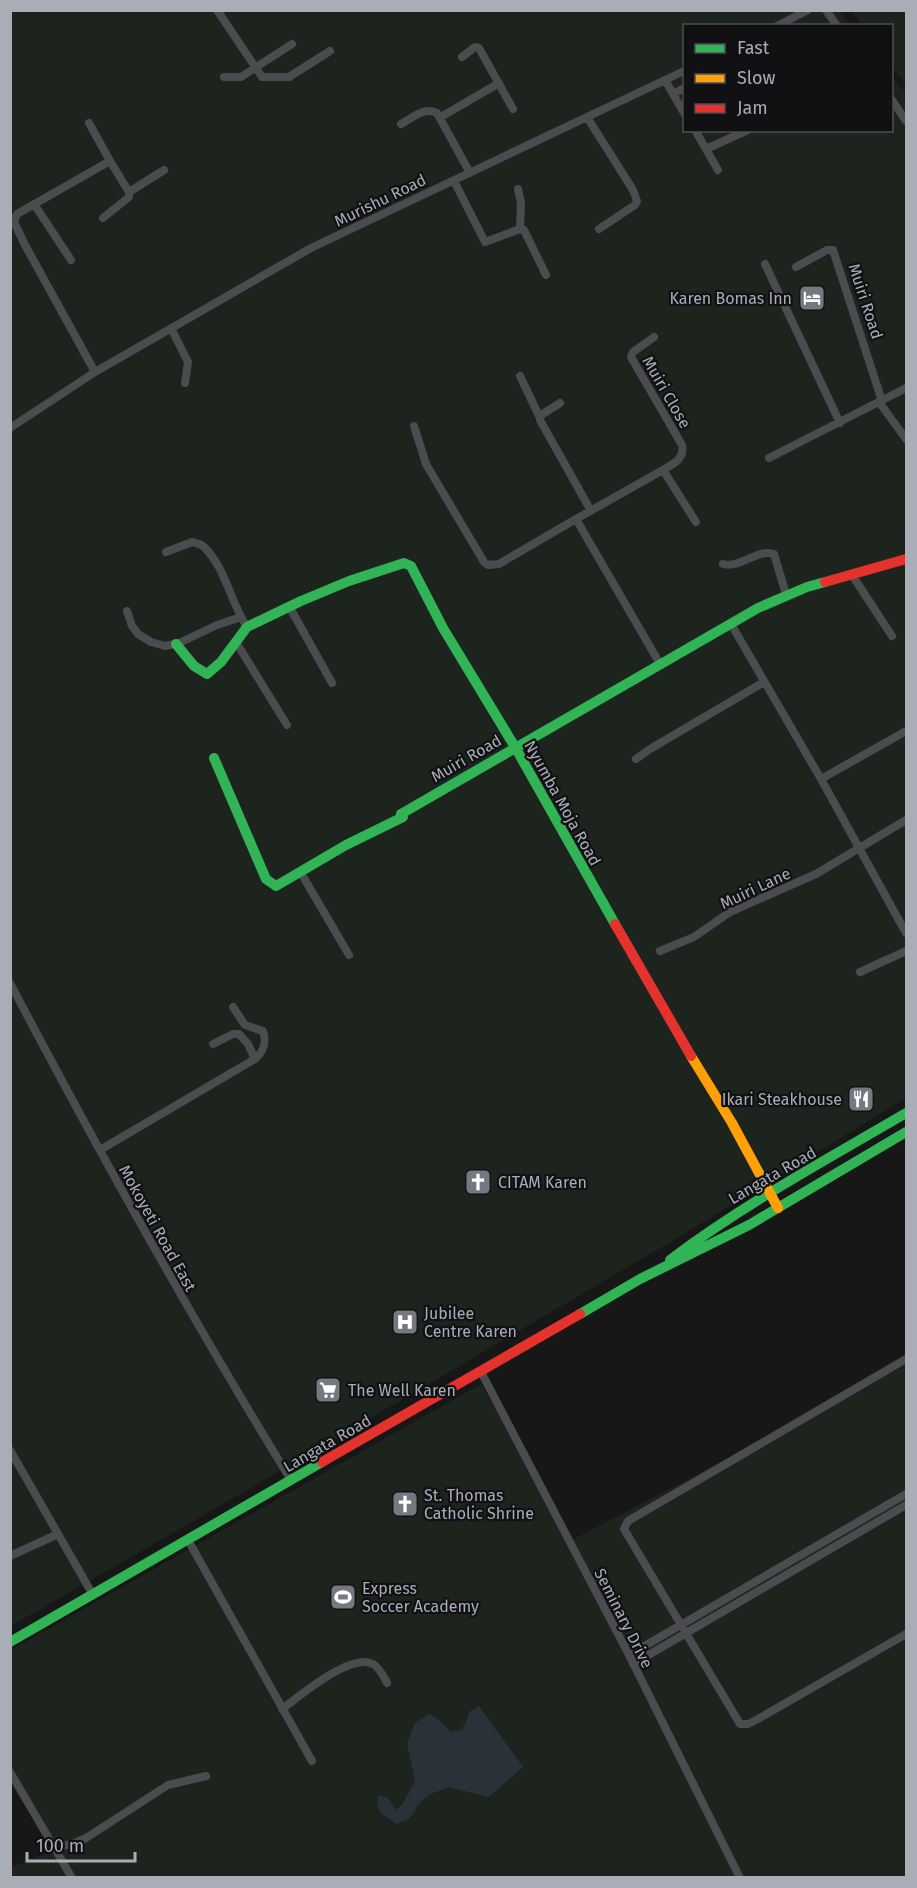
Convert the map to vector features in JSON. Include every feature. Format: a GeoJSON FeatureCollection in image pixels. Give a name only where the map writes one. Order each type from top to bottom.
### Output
{"type":"FeatureCollection","features":[{"type":"Feature","properties":{"kind":"street"},"geometry":{"type":"LineString","coordinates":[[217,10],[262,77],[290,77],[330,51]]}},
{"type":"Feature","properties":{"kind":"street"},"geometry":{"type":"LineString","coordinates":[[781,24],[808,10]]}},
{"type":"Feature","properties":{"kind":"street"},"geometry":{"type":"LineString","coordinates":[[826,10],[836,24]]}},
{"type":"Feature","properties":{"kind":"street"},"geometry":{"type":"LineString","coordinates":[[224,77],[241,77],[292,44]]}},
{"type":"Feature","properties":{"kind":"street"},"geometry":{"type":"LineString","coordinates":[[462,57],[475,47],[478,48],[513,109]]}},
{"type":"Feature","properties":{"kind":"street","name":"Murishu Road"},"geometry":{"type":"LineString","coordinates":[[10,428],[95,372],[311,248],[683,71]]}},
{"type":"Feature","properties":{"kind":"street"},"geometry":{"type":"LineString","coordinates":[[665,80],[683,111]]}},
{"type":"Feature","properties":{"kind":"street"},"geometry":{"type":"LineString","coordinates":[[441,117],[499,83]]}},
{"type":"Feature","properties":{"kind":"street"},"geometry":{"type":"LineString","coordinates":[[673,94],[683,89]]}},
{"type":"Feature","properties":{"kind":"street"},"geometry":{"type":"LineString","coordinates":[[893,103],[906,121]]}},
{"type":"Feature","properties":{"kind":"street"},"geometry":{"type":"LineString","coordinates":[[401,124],[426,110],[432,110],[441,117],[470,172]]}},
{"type":"Feature","properties":{"kind":"street"},"geometry":{"type":"LineString","coordinates":[[587,117],[633,190],[637,201],[635,205],[599,229]]}},
{"type":"Feature","properties":{"kind":"street"},"geometry":{"type":"LineString","coordinates":[[89,123],[129,192],[129,199],[103,218]]}},
{"type":"Feature","properties":{"kind":"street"},"geometry":{"type":"LineString","coordinates":[[696,132],[718,170]]}},
{"type":"Feature","properties":{"kind":"street"},"geometry":{"type":"LineString","coordinates":[[706,149],[744,132]]}},
{"type":"Feature","properties":{"kind":"street"},"geometry":{"type":"LineString","coordinates":[[95,372],[14,222],[17,214],[110,161]]}},
{"type":"Feature","properties":{"kind":"street"},"geometry":{"type":"LineString","coordinates":[[129,192],[164,170]]}},
{"type":"Feature","properties":{"kind":"street"},"geometry":{"type":"LineString","coordinates":[[454,180],[485,242],[520,229],[524,230],[527,232],[546,275]]}},
{"type":"Feature","properties":{"kind":"street"},"geometry":{"type":"LineString","coordinates":[[518,189],[521,203],[520,229]]}},
{"type":"Feature","properties":{"kind":"street"},"geometry":{"type":"LineString","coordinates":[[34,204],[71,260]]}},
{"type":"Feature","properties":{"kind":"street","name":"Muiri Road"},"geometry":{"type":"LineString","coordinates":[[796,267],[827,250],[833,250],[881,401]]}},
{"type":"Feature","properties":{"kind":"street"},"geometry":{"type":"LineString","coordinates":[[765,264],[840,423]]}},
{"type":"Feature","properties":{"kind":"street"},"geometry":{"type":"LineString","coordinates":[[171,328],[188,362],[185,383]]}},
{"type":"Feature","properties":{"kind":"street","name":"Muiri Close"},"geometry":{"type":"LineString","coordinates":[[414,426],[426,464],[482,559],[486,564],[494,565],[663,470],[682,456],[682,445],[631,357],[633,352],[654,337]]}},
{"type":"Feature","properties":{"kind":"street"},"geometry":{"type":"LineString","coordinates":[[520,376],[540,418],[591,511]]}},
{"type":"Feature","properties":{"kind":"street"},"geometry":{"type":"LineString","coordinates":[[769,458],[906,388]]}},
{"type":"Feature","properties":{"kind":"street"},"geometry":{"type":"LineString","coordinates":[[881,401],[906,439]]}},
{"type":"Feature","properties":{"kind":"street"},"geometry":{"type":"LineString","coordinates":[[540,418],[543,413],[560,403]]}},
{"type":"Feature","properties":{"kind":"street"},"geometry":{"type":"LineString","coordinates":[[663,470],[696,522]]}},
{"type":"Feature","properties":{"kind":"street"},"geometry":{"type":"LineString","coordinates":[[576,519],[660,664]]}},
{"type":"Feature","properties":{"kind":"street"},"geometry":{"type":"LineString","coordinates":[[127,611],[132,626],[141,636],[165,646],[176,644],[193,666],[204,674],[221,662],[236,642],[244,622],[220,572],[204,546],[192,542],[166,552]]}},
{"type":"Feature","properties":{"kind":"street"},"geometry":{"type":"LineString","coordinates":[[723,564],[728,566],[770,552],[774,554],[786,594]]}},
{"type":"Feature","properties":{"kind":"street","name":"Muiri Road"},"geometry":{"type":"LineString","coordinates":[[213,758],[266,879],[276,886],[346,845],[403,817],[400,814],[758,608],[786,594],[807,587],[906,559]]}},
{"type":"Feature","properties":{"kind":"street","name":"Nyumba Moja Road"},"geometry":{"type":"LineString","coordinates":[[176,644],[217,625],[244,622],[358,578],[407,563],[411,566],[443,628],[515,747],[732,1123],[778,1208]]}},
{"type":"Feature","properties":{"kind":"street"},"geometry":{"type":"LineString","coordinates":[[852,575],[892,636]]}},
{"type":"Feature","properties":{"kind":"street"},"geometry":{"type":"LineString","coordinates":[[289,606],[332,683]]}},
{"type":"Feature","properties":{"kind":"street"},"geometry":{"type":"LineString","coordinates":[[731,624],[860,847],[906,933]]}},
{"type":"Feature","properties":{"kind":"street"},"geometry":{"type":"LineString","coordinates":[[236,642],[287,725]]}},
{"type":"Feature","properties":{"kind":"street"},"geometry":{"type":"LineString","coordinates":[[636,759],[764,682]]}},
{"type":"Feature","properties":{"kind":"street"},"geometry":{"type":"LineString","coordinates":[[821,779],[906,730]]}},
{"type":"Feature","properties":{"kind":"street","name":"Muiri Lane"},"geometry":{"type":"LineString","coordinates":[[660,951],[694,937],[730,912],[816,874],[906,820]]}},
{"type":"Feature","properties":{"kind":"street"},"geometry":{"type":"LineString","coordinates":[[301,873],[348,955]]}},
{"type":"Feature","properties":{"kind":"street"},"geometry":{"type":"LineString","coordinates":[[860,972],[906,951]]}},
{"type":"Feature","properties":{"kind":"street","name":"Mokoyeti Road East"},"geometry":{"type":"LineString","coordinates":[[10,983],[181,1296],[291,1480]]}},
{"type":"Feature","properties":{"kind":"street"},"geometry":{"type":"LineString","coordinates":[[100,1150],[255,1059],[263,1051],[264,1034],[261,1030],[245,1024],[233,1007]]}},
{"type":"Feature","properties":{"kind":"street"},"geometry":{"type":"LineString","coordinates":[[213,1044],[239,1034],[248,1044],[255,1059]]}},
{"type":"Feature","properties":{"kind":"street","name":"Langata Road"},"geometry":{"type":"LineString","coordinates":[[658,1270],[723,1222],[769,1192],[906,1113]]}},
{"type":"Feature","properties":{"kind":"street","name":"Langata Road"},"geometry":{"type":"LineString","coordinates":[[10,1642],[658,1270],[721,1240],[906,1132]]}},
{"type":"Feature","properties":{"kind":"street"},"geometry":{"type":"LineString","coordinates":[[906,1359],[626,1524],[626,1533],[737,1721],[744,1725],[906,1634]]}},
{"type":"Feature","properties":{"kind":"street","name":"Seminary Drive"},"geometry":{"type":"LineString","coordinates":[[481,1372],[633,1664],[740,1878]]}},
{"type":"Feature","properties":{"kind":"street"},"geometry":{"type":"LineString","coordinates":[[10,1450],[93,1595]]}},
{"type":"Feature","properties":{"kind":"street"},"geometry":{"type":"LineString","coordinates":[[628,1655],[906,1494]]}},
{"type":"Feature","properties":{"kind":"street"},"geometry":{"type":"LineString","coordinates":[[633,1664],[906,1505]]}},
{"type":"Feature","properties":{"kind":"street"},"geometry":{"type":"LineString","coordinates":[[10,1556],[58,1534]]}},
{"type":"Feature","properties":{"kind":"street"},"geometry":{"type":"LineString","coordinates":[[188,1540],[312,1761]]}},
{"type":"Feature","properties":{"kind":"street"},"geometry":{"type":"LineString","coordinates":[[282,1708],[341,1668],[362,1662],[372,1664],[382,1673],[387,1683]]}},
{"type":"Feature","properties":{"kind":"street"},"geometry":{"type":"LineString","coordinates":[[10,1772],[72,1878]]}},
{"type":"Feature","properties":{"kind":"street"},"geometry":{"type":"LineString","coordinates":[[55,1848],[86,1838],[168,1785],[206,1776]]}},
{"type":"Feature","properties":{"kind":"shaded area"},"geometry":{"type":"Polygon","coordinates":[[[11,11],[839,11],[849,24],[683,24],[683,132],[893,132],[893,79],[906,93],[906,1098],[679,1237],[11,1626],[11,11]]]}},
{"type":"Feature","properties":{"kind":"shaded area"},"geometry":{"type":"Polygon","coordinates":[[[852,11],[906,11],[906,84],[893,69],[893,24],[861,24],[852,11]]]}},
{"type":"Feature","properties":{"kind":"shaded area"},"geometry":{"type":"Polygon","coordinates":[[[906,1365],[906,1877],[11,1878],[10,1868],[55,1849],[11,1772],[11,1650],[481,1384],[572,1540],[906,1365]]]}},
{"type":"Feature","properties":{"kind":"shaded area"},"geometry":{"type":"Polygon","coordinates":[[[479,1706],[523,1767],[489,1797],[449,1787],[428,1795],[410,1818],[397,1824],[384,1816],[379,1810],[378,1795],[388,1798],[396,1810],[402,1805],[415,1781],[407,1743],[415,1723],[429,1714],[451,1732],[461,1730],[469,1712],[479,1706]]]}},
{"type":"Feature","properties":{"kind":"traffic: fast"},"geometry":{"type":"LineString","coordinates":[[176,644],[194,666],[207,674],[221,662],[247,627],[349,581],[404,563],[411,566],[443,628],[515,747],[615,924]]}},
{"type":"Feature","properties":{"kind":"traffic: fast"},"geometry":{"type":"LineString","coordinates":[[214,758],[266,879],[276,886],[346,845],[403,817],[401,814],[758,608],[807,587],[825,582]]}},
{"type":"Feature","properties":{"kind":"traffic: fast"},"geometry":{"type":"LineString","coordinates":[[670,1260],[756,1201],[906,1113]]}},
{"type":"Feature","properties":{"kind":"traffic: fast"},"geometry":{"type":"LineString","coordinates":[[580,1314],[640,1279],[749,1225],[906,1132]]}},
{"type":"Feature","properties":{"kind":"traffic: fast"},"geometry":{"type":"LineString","coordinates":[[10,1642],[322,1462]]}},
{"type":"Feature","properties":{"kind":"traffic: slow"},"geometry":{"type":"LineString","coordinates":[[691,1056],[732,1123],[778,1208]]}},
{"type":"Feature","properties":{"kind":"traffic: jam"},"geometry":{"type":"LineString","coordinates":[[825,582],[906,559]]}},
{"type":"Feature","properties":{"kind":"traffic: jam"},"geometry":{"type":"LineString","coordinates":[[615,924],[691,1056]]}},
{"type":"Feature","properties":{"kind":"traffic: jam"},"geometry":{"type":"LineString","coordinates":[[322,1462],[580,1314]]}},
{"type":"Feature","properties":{"kind":"place","name":"Karen Bomas Inn"},"geometry":{"type":"Point","coordinates":[812,298]}},
{"type":"Feature","properties":{"kind":"place","name":"Ikari Steakhouse"},"geometry":{"type":"Point","coordinates":[861,1099]}},
{"type":"Feature","properties":{"kind":"place","name":"CITAM Karen"},"geometry":{"type":"Point","coordinates":[478,1182]}},
{"type":"Feature","properties":{"kind":"place","name":"Jubilee Centre Karen"},"geometry":{"type":"Point","coordinates":[405,1322]}},
{"type":"Feature","properties":{"kind":"place","name":"The Well Karen"},"geometry":{"type":"Point","coordinates":[328,1390]}},
{"type":"Feature","properties":{"kind":"place","name":"St. Thomas Catholic Shrine"},"geometry":{"type":"Point","coordinates":[405,1504]}},
{"type":"Feature","properties":{"kind":"place","name":"Express Soccer Academy"},"geometry":{"type":"Point","coordinates":[343,1597]}}]}
